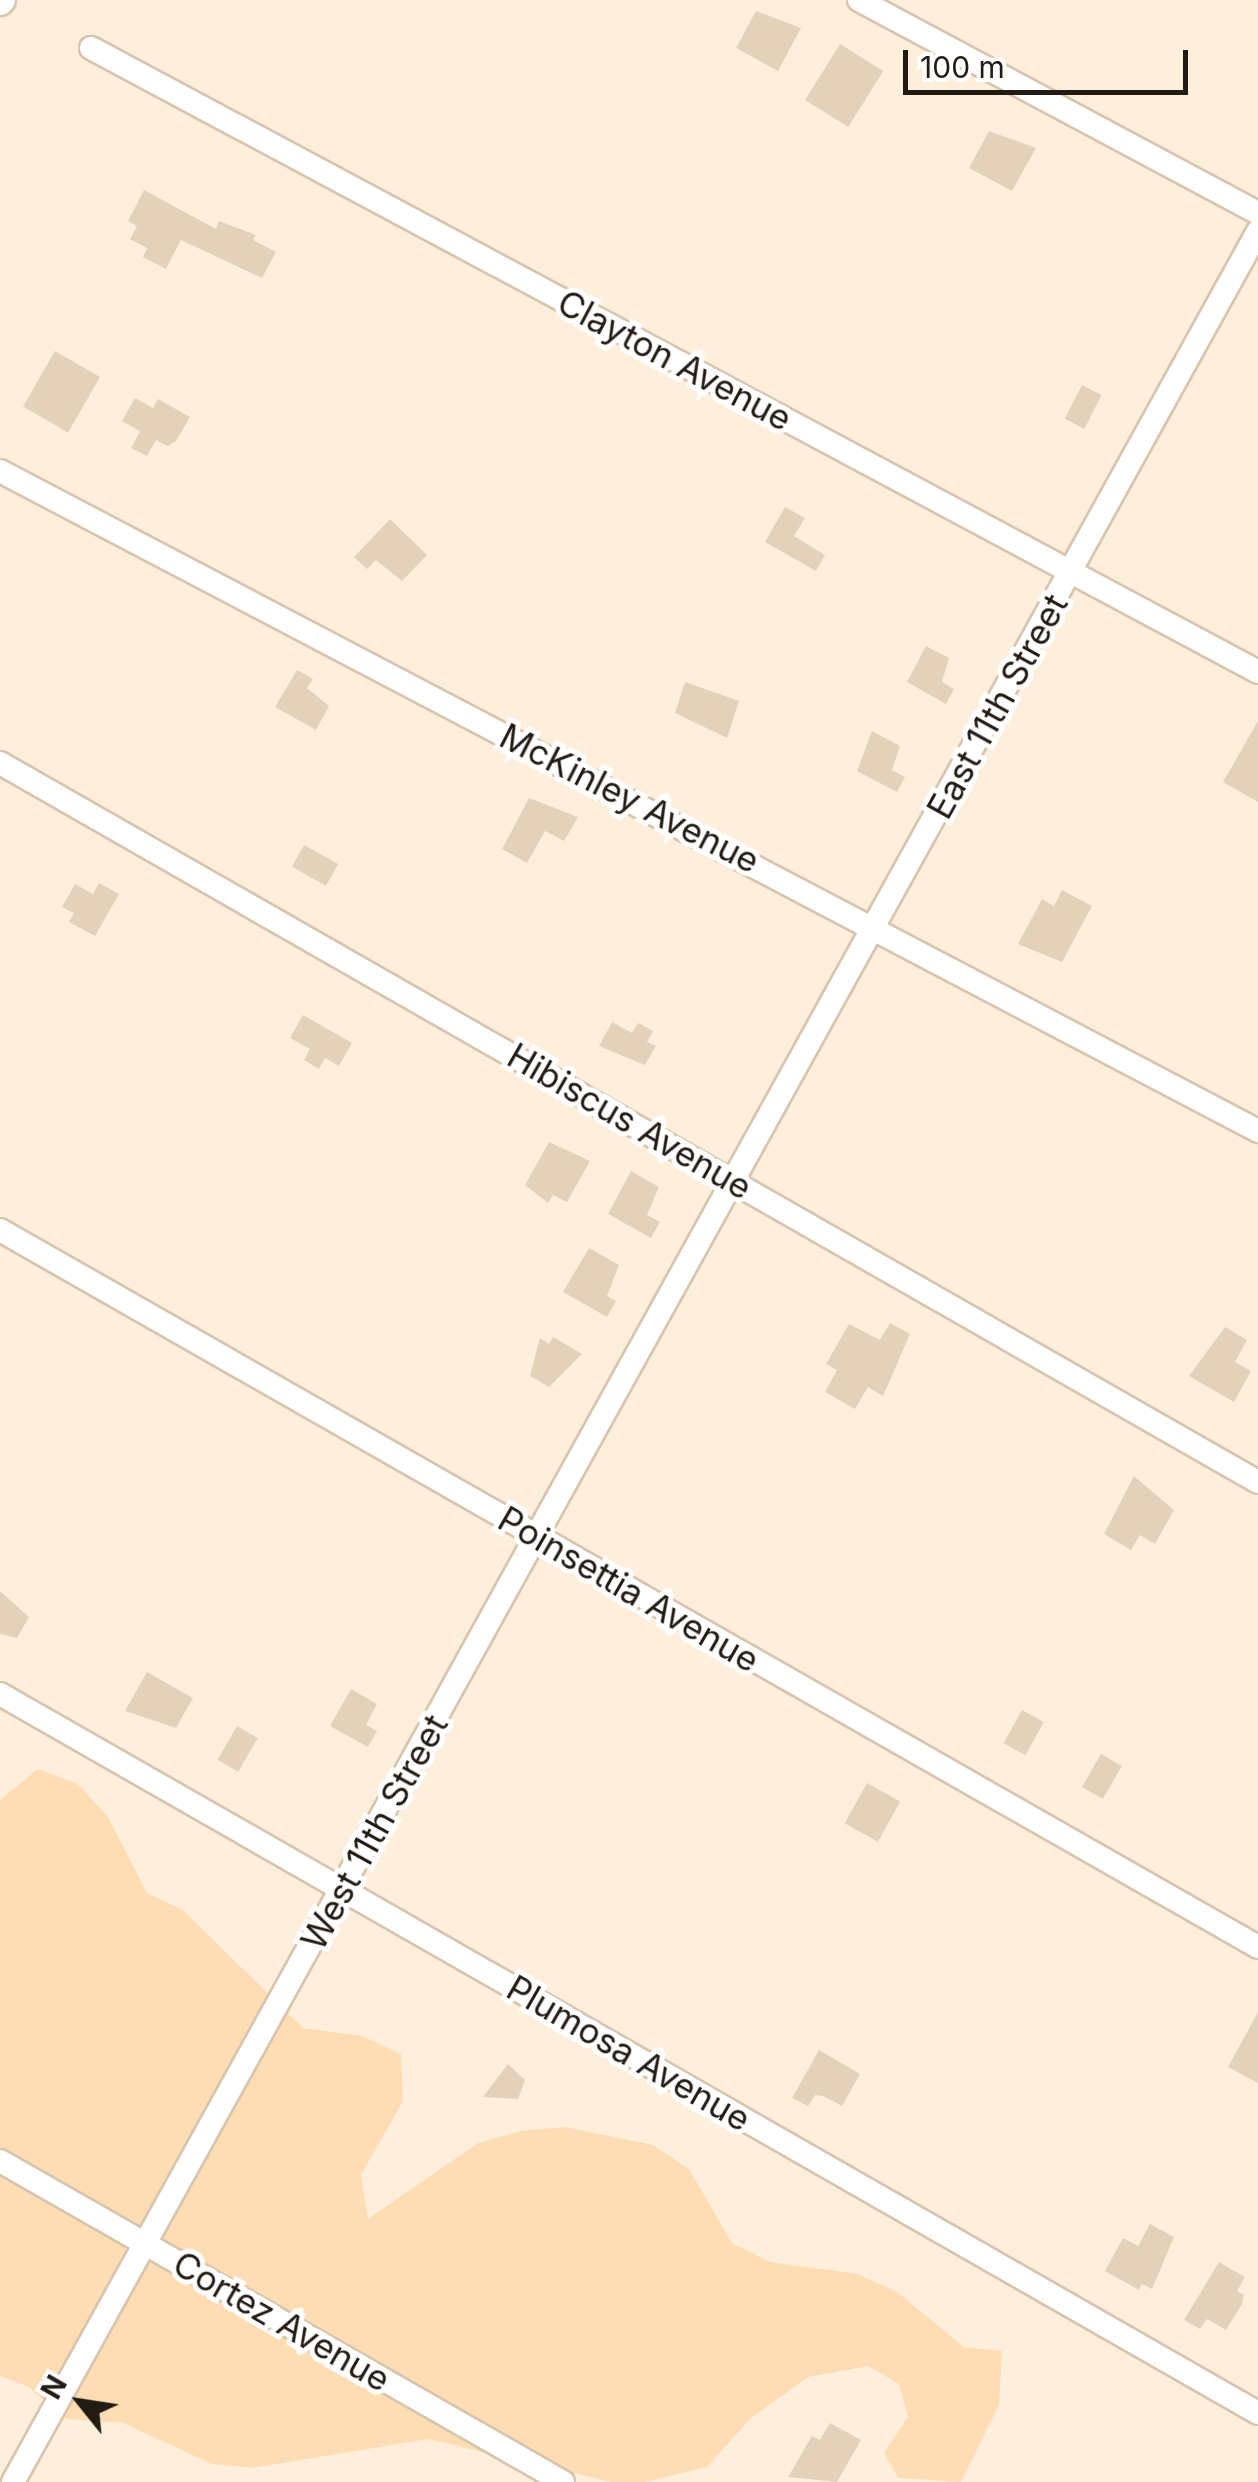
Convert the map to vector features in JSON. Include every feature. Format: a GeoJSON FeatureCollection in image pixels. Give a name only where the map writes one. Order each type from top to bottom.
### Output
{"type":"FeatureCollection","features":[{"type":"Feature","properties":{"kind":"street"},"geometry":{"type":"LineString","coordinates":[[859,0],[1258,213]]}},
{"type":"Feature","properties":{"kind":"street","name":"Clayton Avenue"},"geometry":{"type":"LineString","coordinates":[[91,48],[1258,672]]}},
{"type":"Feature","properties":{"kind":"street","name":"East 11th Street"},"geometry":{"type":"LineString","coordinates":[[735,1181],[1258,231]]}},
{"type":"Feature","properties":{"kind":"street","name":"McKinley Avenue"},"geometry":{"type":"LineString","coordinates":[[0,470],[874,925],[1258,1131]]}},
{"type":"Feature","properties":{"kind":"street","name":"Hibiscus Avenue"},"geometry":{"type":"LineString","coordinates":[[0,763],[1258,1482]]}},
{"type":"Feature","properties":{"kind":"street","name":"West 11th Street"},"geometry":{"type":"LineString","coordinates":[[13,2482],[735,1181]]}},
{"type":"Feature","properties":{"kind":"street","name":"Poinsettia Avenue"},"geometry":{"type":"LineString","coordinates":[[0,1230],[1258,1947]]}},
{"type":"Feature","properties":{"kind":"street","name":"Plumosa Avenue"},"geometry":{"type":"LineString","coordinates":[[0,1694],[1258,2413]]}},
{"type":"Feature","properties":{"kind":"street","name":"Cortez Avenue"},"geometry":{"type":"LineString","coordinates":[[0,2161],[563,2482]]}},
{"type":"Feature","properties":{"kind":"shaded area"},"geometry":{"type":"Polygon","coordinates":[[[38,1769],[78,1784],[108,1817],[147,1893],[183,1910],[303,2028],[362,2036],[401,2054],[403,2101],[361,2175],[368,2219],[478,2143],[521,2131],[564,2127],[653,2145],[689,2169],[732,2243],[771,2262],[858,2274],[897,2292],[964,2347],[1002,2351],[999,2405],[961,2482],[898,2478],[884,2453],[908,2417],[899,2384],[868,2366],[808,2377],[751,2418],[707,2467],[645,2482],[611,2482],[428,2439],[253,2468],[212,2464],[123,2423],[66,2419],[27,2386],[0,2376],[0,1800],[38,1769]]]}},
{"type":"Feature","properties":{"kind":"building"},"geometry":{"type":"Polygon","coordinates":[[[756,11],[801,28],[778,71],[736,48],[756,11]]]}},
{"type":"Feature","properties":{"kind":"building"},"geometry":{"type":"Polygon","coordinates":[[[840,44],[883,71],[848,127],[805,100],[840,44]]]}},
{"type":"Feature","properties":{"kind":"building"},"geometry":{"type":"Polygon","coordinates":[[[989,131],[1036,148],[1012,191],[969,168],[989,131]]]}},
{"type":"Feature","properties":{"kind":"building"},"geometry":{"type":"Polygon","coordinates":[[[144,190],[216,229],[219,221],[256,235],[253,240],[276,252],[262,278],[181,240],[166,269],[143,257],[147,248],[130,239],[137,226],[128,221],[144,190]]]}},
{"type":"Feature","properties":{"kind":"building"},"geometry":{"type":"Polygon","coordinates":[[[55,351],[100,377],[68,432],[23,406],[55,351]]]}},
{"type":"Feature","properties":{"kind":"building"},"geometry":{"type":"Polygon","coordinates":[[[1082,385],[1102,395],[1084,429],[1065,419],[1082,385]]]}},
{"type":"Feature","properties":{"kind":"building"},"geometry":{"type":"Polygon","coordinates":[[[135,398],[153,408],[158,399],[190,417],[176,441],[167,446],[156,440],[147,456],[131,448],[140,431],[122,421],[135,398]]]}},
{"type":"Feature","properties":{"kind":"building"},"geometry":{"type":"Polygon","coordinates":[[[785,507],[805,518],[794,536],[825,555],[816,571],[765,542],[785,507]]]}},
{"type":"Feature","properties":{"kind":"building"},"geometry":{"type":"Polygon","coordinates":[[[390,519],[427,555],[402,581],[376,560],[367,569],[354,557],[390,519]]]}},
{"type":"Feature","properties":{"kind":"building"},"geometry":{"type":"Polygon","coordinates":[[[926,646],[949,658],[942,682],[954,689],[946,704],[907,682],[926,646]]]}},
{"type":"Feature","properties":{"kind":"building"},"geometry":{"type":"Polygon","coordinates":[[[297,670],[313,679],[307,688],[329,706],[316,730],[275,707],[297,670]]]}},
{"type":"Feature","properties":{"kind":"building"},"geometry":{"type":"Polygon","coordinates":[[[685,682],[739,701],[727,738],[675,713],[685,682]]]}},
{"type":"Feature","properties":{"kind":"building"},"geometry":{"type":"Polygon","coordinates":[[[1258,721],[1258,802],[1223,782],[1258,721]]]}},
{"type":"Feature","properties":{"kind":"building"},"geometry":{"type":"Polygon","coordinates":[[[872,731],[900,746],[892,770],[905,777],[897,792],[857,771],[872,731]]]}},
{"type":"Feature","properties":{"kind":"building"},"geometry":{"type":"Polygon","coordinates":[[[529,798],[578,817],[564,841],[545,831],[527,863],[502,849],[529,798]]]}},
{"type":"Feature","properties":{"kind":"building"},"geometry":{"type":"Polygon","coordinates":[[[304,845],[338,864],[326,886],[292,867],[304,845]]]}},
{"type":"Feature","properties":{"kind":"building"},"geometry":{"type":"Polygon","coordinates":[[[99,883],[119,894],[95,936],[69,922],[74,913],[62,907],[75,884],[93,894],[99,883]]]}},
{"type":"Feature","properties":{"kind":"building"},"geometry":{"type":"Polygon","coordinates":[[[1062,890],[1092,906],[1062,962],[1018,944],[1042,899],[1054,906],[1062,890]]]}},
{"type":"Feature","properties":{"kind":"building"},"geometry":{"type":"Polygon","coordinates":[[[303,1015],[352,1043],[339,1066],[325,1058],[319,1069],[304,1060],[310,1049],[290,1038],[303,1015]]]}},
{"type":"Feature","properties":{"kind":"building"},"geometry":{"type":"Polygon","coordinates":[[[612,1022],[632,1033],[638,1023],[653,1031],[647,1042],[656,1046],[645,1065],[599,1046],[612,1022]]]}},
{"type":"Feature","properties":{"kind":"building"},"geometry":{"type":"Polygon","coordinates":[[[549,1142],[590,1161],[567,1202],[553,1195],[548,1203],[525,1185],[549,1142]]]}},
{"type":"Feature","properties":{"kind":"building"},"geometry":{"type":"Polygon","coordinates":[[[631,1171],[659,1187],[647,1215],[660,1222],[651,1238],[608,1214],[631,1171]]]}},
{"type":"Feature","properties":{"kind":"building"},"geometry":{"type":"Polygon","coordinates":[[[589,1248],[619,1265],[607,1296],[616,1301],[607,1317],[563,1292],[589,1248]]]}},
{"type":"Feature","properties":{"kind":"building"},"geometry":{"type":"Polygon","coordinates":[[[890,1323],[910,1334],[883,1396],[868,1387],[855,1409],[825,1392],[837,1370],[826,1364],[849,1324],[880,1340],[890,1323]]]}},
{"type":"Feature","properties":{"kind":"building"},"geometry":{"type":"Polygon","coordinates":[[[1225,1327],[1247,1340],[1235,1362],[1251,1371],[1234,1402],[1189,1376],[1225,1327]]]}},
{"type":"Feature","properties":{"kind":"building"},"geometry":{"type":"Polygon","coordinates":[[[553,1337],[582,1354],[549,1387],[530,1376],[540,1338],[549,1344],[553,1337]]]}},
{"type":"Feature","properties":{"kind":"building"},"geometry":{"type":"Polygon","coordinates":[[[1134,1476],[1174,1510],[1155,1544],[1140,1535],[1131,1550],[1104,1534],[1134,1476]]]}},
{"type":"Feature","properties":{"kind":"building"},"geometry":{"type":"Polygon","coordinates":[[[0,1591],[29,1617],[17,1638],[0,1634],[0,1591]]]}},
{"type":"Feature","properties":{"kind":"building"},"geometry":{"type":"Polygon","coordinates":[[[147,1672],[193,1698],[176,1728],[125,1711],[147,1672]]]}},
{"type":"Feature","properties":{"kind":"building"},"geometry":{"type":"Polygon","coordinates":[[[351,1689],[377,1704],[366,1725],[377,1731],[368,1747],[330,1726],[351,1689]]]}},
{"type":"Feature","properties":{"kind":"building"},"geometry":{"type":"Polygon","coordinates":[[[1022,1710],[1044,1722],[1025,1755],[1004,1743],[1022,1710]]]}},
{"type":"Feature","properties":{"kind":"building"},"geometry":{"type":"Polygon","coordinates":[[[237,1726],[258,1738],[238,1772],[218,1760],[237,1726]]]}},
{"type":"Feature","properties":{"kind":"building"},"geometry":{"type":"Polygon","coordinates":[[[1101,1754],[1122,1766],[1103,1799],[1082,1787],[1101,1754]]]}},
{"type":"Feature","properties":{"kind":"building"},"geometry":{"type":"Polygon","coordinates":[[[867,1783],[900,1801],[878,1842],[845,1823],[867,1783]]]}},
{"type":"Feature","properties":{"kind":"building"},"geometry":{"type":"Polygon","coordinates":[[[1258,2012],[1258,2083],[1228,2067],[1258,2012]]]}},
{"type":"Feature","properties":{"kind":"building"},"geometry":{"type":"Polygon","coordinates":[[[819,2050],[860,2074],[842,2106],[823,2096],[815,2095],[808,2106],[792,2098],[819,2050]]]}},
{"type":"Feature","properties":{"kind":"building"},"geometry":{"type":"Polygon","coordinates":[[[508,2064],[525,2080],[518,2099],[483,2097],[508,2064]]]}},
{"type":"Feature","properties":{"kind":"building"},"geometry":{"type":"Polygon","coordinates":[[[1150,2224],[1174,2237],[1152,2289],[1142,2284],[1139,2290],[1105,2271],[1123,2238],[1138,2246],[1150,2224]]]}},
{"type":"Feature","properties":{"kind":"building"},"geometry":{"type":"Polygon","coordinates":[[[1219,2262],[1245,2277],[1237,2291],[1244,2295],[1242,2304],[1226,2330],[1207,2319],[1200,2329],[1184,2320],[1219,2262]]]}},
{"type":"Feature","properties":{"kind":"building"},"geometry":{"type":"Polygon","coordinates":[[[830,2423],[861,2440],[837,2482],[788,2477],[812,2436],[820,2440],[830,2423]]]}}]}
